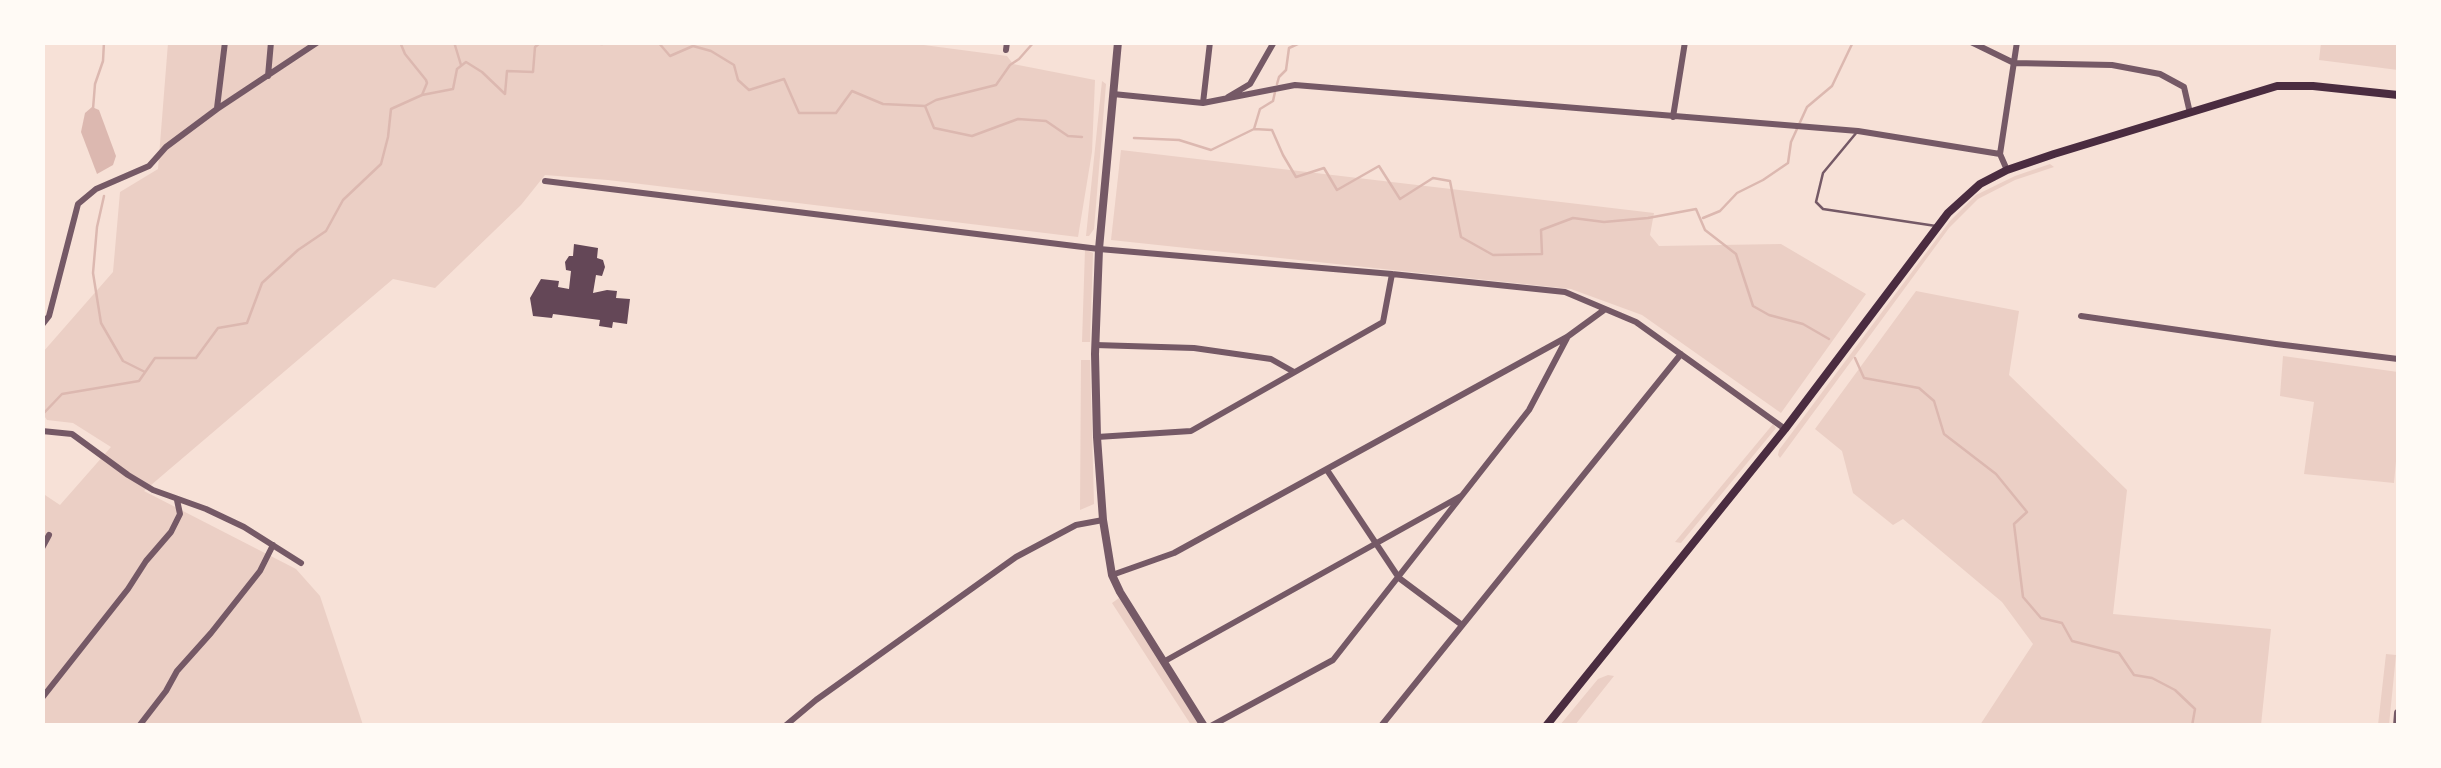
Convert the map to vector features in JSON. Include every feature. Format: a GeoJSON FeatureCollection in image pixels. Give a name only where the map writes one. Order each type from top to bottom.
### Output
{"type":"FeatureCollection","features":[{"type":"Feature","properties":{"kind":"main road"},"geometry":{"type":"LineString","coordinates":[[1546,726],[1785,429],[1937,226],[1980,184],[2007,170],[2266,90],[2313,86],[2398,95]]}},
{"type":"Feature","properties":{"kind":"street"},"geometry":{"type":"LineString","coordinates":[[216,109],[226,42]]}},
{"type":"Feature","properties":{"kind":"street"},"geometry":{"type":"LineString","coordinates":[[268,76],[272,42]]}},
{"type":"Feature","properties":{"kind":"street"},"geometry":{"type":"LineString","coordinates":[[42,325],[49,316],[78,204],[96,188],[149,166],[166,147],[216,109],[318,42]]}},
{"type":"Feature","properties":{"kind":"street"},"geometry":{"type":"LineString","coordinates":[[1118,42],[1095,345],[1103,520],[1112,575],[1120,592],[1207,726],[1332,660],[1529,410],[1567,337]]}},
{"type":"Feature","properties":{"kind":"street"},"geometry":{"type":"LineString","coordinates":[[1204,103],[1210,42]]}},
{"type":"Feature","properties":{"kind":"street"},"geometry":{"type":"LineString","coordinates":[[1222,100],[1250,84],[1274,42]]}},
{"type":"Feature","properties":{"kind":"street"},"geometry":{"type":"LineString","coordinates":[[1674,117],[1684,42]]}},
{"type":"Feature","properties":{"kind":"street"},"geometry":{"type":"LineString","coordinates":[[1971,42],[2014,63],[2112,65],[2160,74],[2184,88],[2190,113]]}},
{"type":"Feature","properties":{"kind":"street"},"geometry":{"type":"LineString","coordinates":[[2007,170],[2000,154],[2017,42]]}},
{"type":"Feature","properties":{"kind":"street"},"geometry":{"type":"LineString","coordinates":[[1112,94],[1204,103],[1295,85],[1858,131],[2000,154]]}},
{"type":"Feature","properties":{"kind":"street"},"geometry":{"type":"LineString","coordinates":[[545,181],[1100,250],[1564,292],[1636,322],[1785,429]]}},
{"type":"Feature","properties":{"kind":"street"},"geometry":{"type":"LineString","coordinates":[[1097,437],[1191,431],[1383,322],[1392,274]]}},
{"type":"Feature","properties":{"kind":"street"},"geometry":{"type":"LineString","coordinates":[[1112,575],[1174,553],[1567,337],[1604,310]]}},
{"type":"Feature","properties":{"kind":"street"},"geometry":{"type":"LineString","coordinates":[[2080,316],[2398,359]]}},
{"type":"Feature","properties":{"kind":"street"},"geometry":{"type":"LineString","coordinates":[[1095,345],[1194,348],[1271,359],[1294,372]]}},
{"type":"Feature","properties":{"kind":"street"},"geometry":{"type":"LineString","coordinates":[[1381,726],[1681,354]]}},
{"type":"Feature","properties":{"kind":"street"},"geometry":{"type":"LineString","coordinates":[[42,431],[72,434],[128,476],[244,527],[302,562]]}},
{"type":"Feature","properties":{"kind":"street"},"geometry":{"type":"LineString","coordinates":[[1326,470],[1398,578],[1462,625]]}},
{"type":"Feature","properties":{"kind":"street"},"geometry":{"type":"LineString","coordinates":[[1165,661],[1466,492]]}},
{"type":"Feature","properties":{"kind":"street"},"geometry":{"type":"LineString","coordinates":[[42,698],[171,532],[180,514],[177,500]]}},
{"type":"Feature","properties":{"kind":"street"},"geometry":{"type":"LineString","coordinates":[[785,726],[1016,558],[1076,525],[1103,520]]}},
{"type":"Feature","properties":{"kind":"street"},"geometry":{"type":"LineString","coordinates":[[42,548],[49,535]]}},
{"type":"Feature","properties":{"kind":"street"},"geometry":{"type":"LineString","coordinates":[[139,726],[177,671],[212,634],[260,571],[274,544]]}},
{"type":"Feature","properties":{"kind":"street"},"geometry":{"type":"LineString","coordinates":[[2397,726],[2398,713]]}},
{"type":"Feature","properties":{"kind":"lane"},"geometry":{"type":"LineString","coordinates":[[1858,131],[1823,173],[1816,202],[1823,209],[1937,226]]}},
{"type":"Feature","properties":{"kind":"shaded area"},"geometry":{"type":"Polygon","coordinates":[[[901,42],[1007,56],[1013,64],[1095,80],[1092,152],[1078,237],[545,175],[521,205],[435,288],[393,279],[144,491],[296,569],[320,596],[363,725],[43,725],[42,493],[60,505],[111,447],[73,423],[47,420],[43,414],[43,352],[113,272],[120,192],[158,169],[168,43],[901,42]]]}},
{"type":"Feature","properties":{"kind":"shaded area"},"geometry":{"type":"Polygon","coordinates":[[[2321,43],[2398,43],[2398,70],[2319,60],[2321,43]]]}},
{"type":"Feature","properties":{"kind":"shaded area"},"geometry":{"type":"Polygon","coordinates":[[[1102,81],[1106,84],[1094,229],[1086,236],[1102,81]]]}},
{"type":"Feature","properties":{"kind":"shaded area"},"geometry":{"type":"Polygon","coordinates":[[[92,107],[99,110],[116,156],[113,165],[97,174],[81,132],[85,113],[92,107]]]}},
{"type":"Feature","properties":{"kind":"shaded area"},"geometry":{"type":"Polygon","coordinates":[[[1121,150],[1654,213],[1650,235],[1659,246],[1781,244],[1866,294],[1781,413],[1642,315],[1571,289],[1111,240],[1121,150]]]}},
{"type":"Feature","properties":{"kind":"shaded area"},"geometry":{"type":"Polygon","coordinates":[[[2050,164],[2054,167],[2015,180],[1978,199],[1949,228],[1780,458],[1779,450],[1950,221],[1976,195],[2050,164]]]}},
{"type":"Feature","properties":{"kind":"shaded area"},"geometry":{"type":"Polygon","coordinates":[[[1085,249],[1093,253],[1090,342],[1082,342],[1085,249]]]}},
{"type":"Feature","properties":{"kind":"shaded area"},"geometry":{"type":"Polygon","coordinates":[[[1916,291],[2019,311],[2009,375],[2127,490],[2113,614],[2271,629],[2261,725],[1980,725],[2033,644],[2002,602],[1903,519],[1893,525],[1853,493],[1842,451],[1815,429],[1916,291]]]}},
{"type":"Feature","properties":{"kind":"shaded area"},"geometry":{"type":"Polygon","coordinates":[[[2283,356],[2398,372],[2394,483],[2304,474],[2314,402],[2280,396],[2283,356]]]}},
{"type":"Feature","properties":{"kind":"shaded area"},"geometry":{"type":"Polygon","coordinates":[[[1081,360],[1090,360],[1094,504],[1080,510],[1081,360]]]}},
{"type":"Feature","properties":{"kind":"shaded area"},"geometry":{"type":"Polygon","coordinates":[[[1773,424],[1776,428],[1681,543],[1675,542],[1773,424]]]}},
{"type":"Feature","properties":{"kind":"shaded area"},"geometry":{"type":"Polygon","coordinates":[[[1119,598],[1199,725],[1191,725],[1112,603],[1119,598]]]}},
{"type":"Feature","properties":{"kind":"shaded area"},"geometry":{"type":"Polygon","coordinates":[[[2386,654],[2396,655],[2389,725],[2378,725],[2386,654]]]}},
{"type":"Feature","properties":{"kind":"shaded area"},"geometry":{"type":"Polygon","coordinates":[[[1614,676],[1575,725],[1560,725],[1598,679],[1614,676]]]}},
{"type":"Feature","properties":{"kind":"building"},"geometry":{"type":"Polygon","coordinates":[[[574,244],[598,248],[597,258],[603,260],[605,267],[602,276],[596,275],[593,293],[617,291],[616,298],[630,299],[627,324],[613,322],[612,328],[599,326],[600,320],[553,314],[552,318],[533,316],[530,298],[541,279],[559,281],[558,287],[569,289],[571,271],[566,270],[565,262],[573,256],[574,244]]]}},
{"type":"Feature","properties":{"kind":"waterway"},"geometry":{"type":"LineString","coordinates":[[93,109],[104,42]]}},
{"type":"Feature","properties":{"kind":"waterway"},"geometry":{"type":"LineString","coordinates":[[400,42],[426,80],[422,95]]}},
{"type":"Feature","properties":{"kind":"waterway"},"geometry":{"type":"LineString","coordinates":[[454,42],[461,65]]}},
{"type":"Feature","properties":{"kind":"waterway"},"geometry":{"type":"LineString","coordinates":[[42,415],[62,394],[139,381],[155,358],[196,358],[218,328],[247,323],[262,283],[326,231],[343,200],[381,164],[391,109],[422,95],[453,89],[457,69],[466,62],[505,94],[507,71],[533,72],[535,47],[541,42]]}},
{"type":"Feature","properties":{"kind":"waterway"},"geometry":{"type":"LineString","coordinates":[[581,42],[604,42]]}},
{"type":"Feature","properties":{"kind":"waterway"},"geometry":{"type":"LineString","coordinates":[[658,42],[670,56],[693,46],[711,51],[734,65],[738,80],[749,90],[784,79],[799,113],[836,113],[852,91],[883,104],[925,106],[934,128],[972,136],[1018,119],[1046,121],[1068,136],[1082,137]]}},
{"type":"Feature","properties":{"kind":"waterway"},"geometry":{"type":"LineString","coordinates":[[925,106],[996,85],[1034,42]]}},
{"type":"Feature","properties":{"kind":"waterway"},"geometry":{"type":"LineString","coordinates":[[1277,84],[1286,70],[1289,48],[1302,42]]}},
{"type":"Feature","properties":{"kind":"waterway"},"geometry":{"type":"LineString","coordinates":[[1703,218],[1720,211],[1737,193],[1788,163],[1791,142],[1807,107],[1832,86],[1853,42]]}},
{"type":"Feature","properties":{"kind":"waterway"},"geometry":{"type":"LineString","coordinates":[[1254,129],[1260,109],[1273,101],[1275,92]]}},
{"type":"Feature","properties":{"kind":"waterway"},"geometry":{"type":"LineString","coordinates":[[1134,138],[1179,140],[1211,150],[1254,129],[1272,130],[1296,177],[1324,168],[1337,190],[1379,166],[1400,199],[1433,178],[1450,181],[1461,237],[1493,255],[1542,254],[1541,230],[1573,218],[1604,222],[1696,209],[1705,230],[1736,254],[1753,306],[1769,315],[1803,324],[1829,339]]}},
{"type":"Feature","properties":{"kind":"waterway"},"geometry":{"type":"LineString","coordinates":[[104,196],[93,273],[101,323],[123,361],[145,372]]}},
{"type":"Feature","properties":{"kind":"waterway"},"geometry":{"type":"LineString","coordinates":[[1855,358],[1864,378],[1919,388],[1934,401],[1944,434],[1996,474],[2027,512],[2014,524],[2023,597],[2041,618],[2062,623],[2072,641],[2119,653],[2134,675],[2152,678],[2175,690],[2195,709],[2192,726]]}}]}
